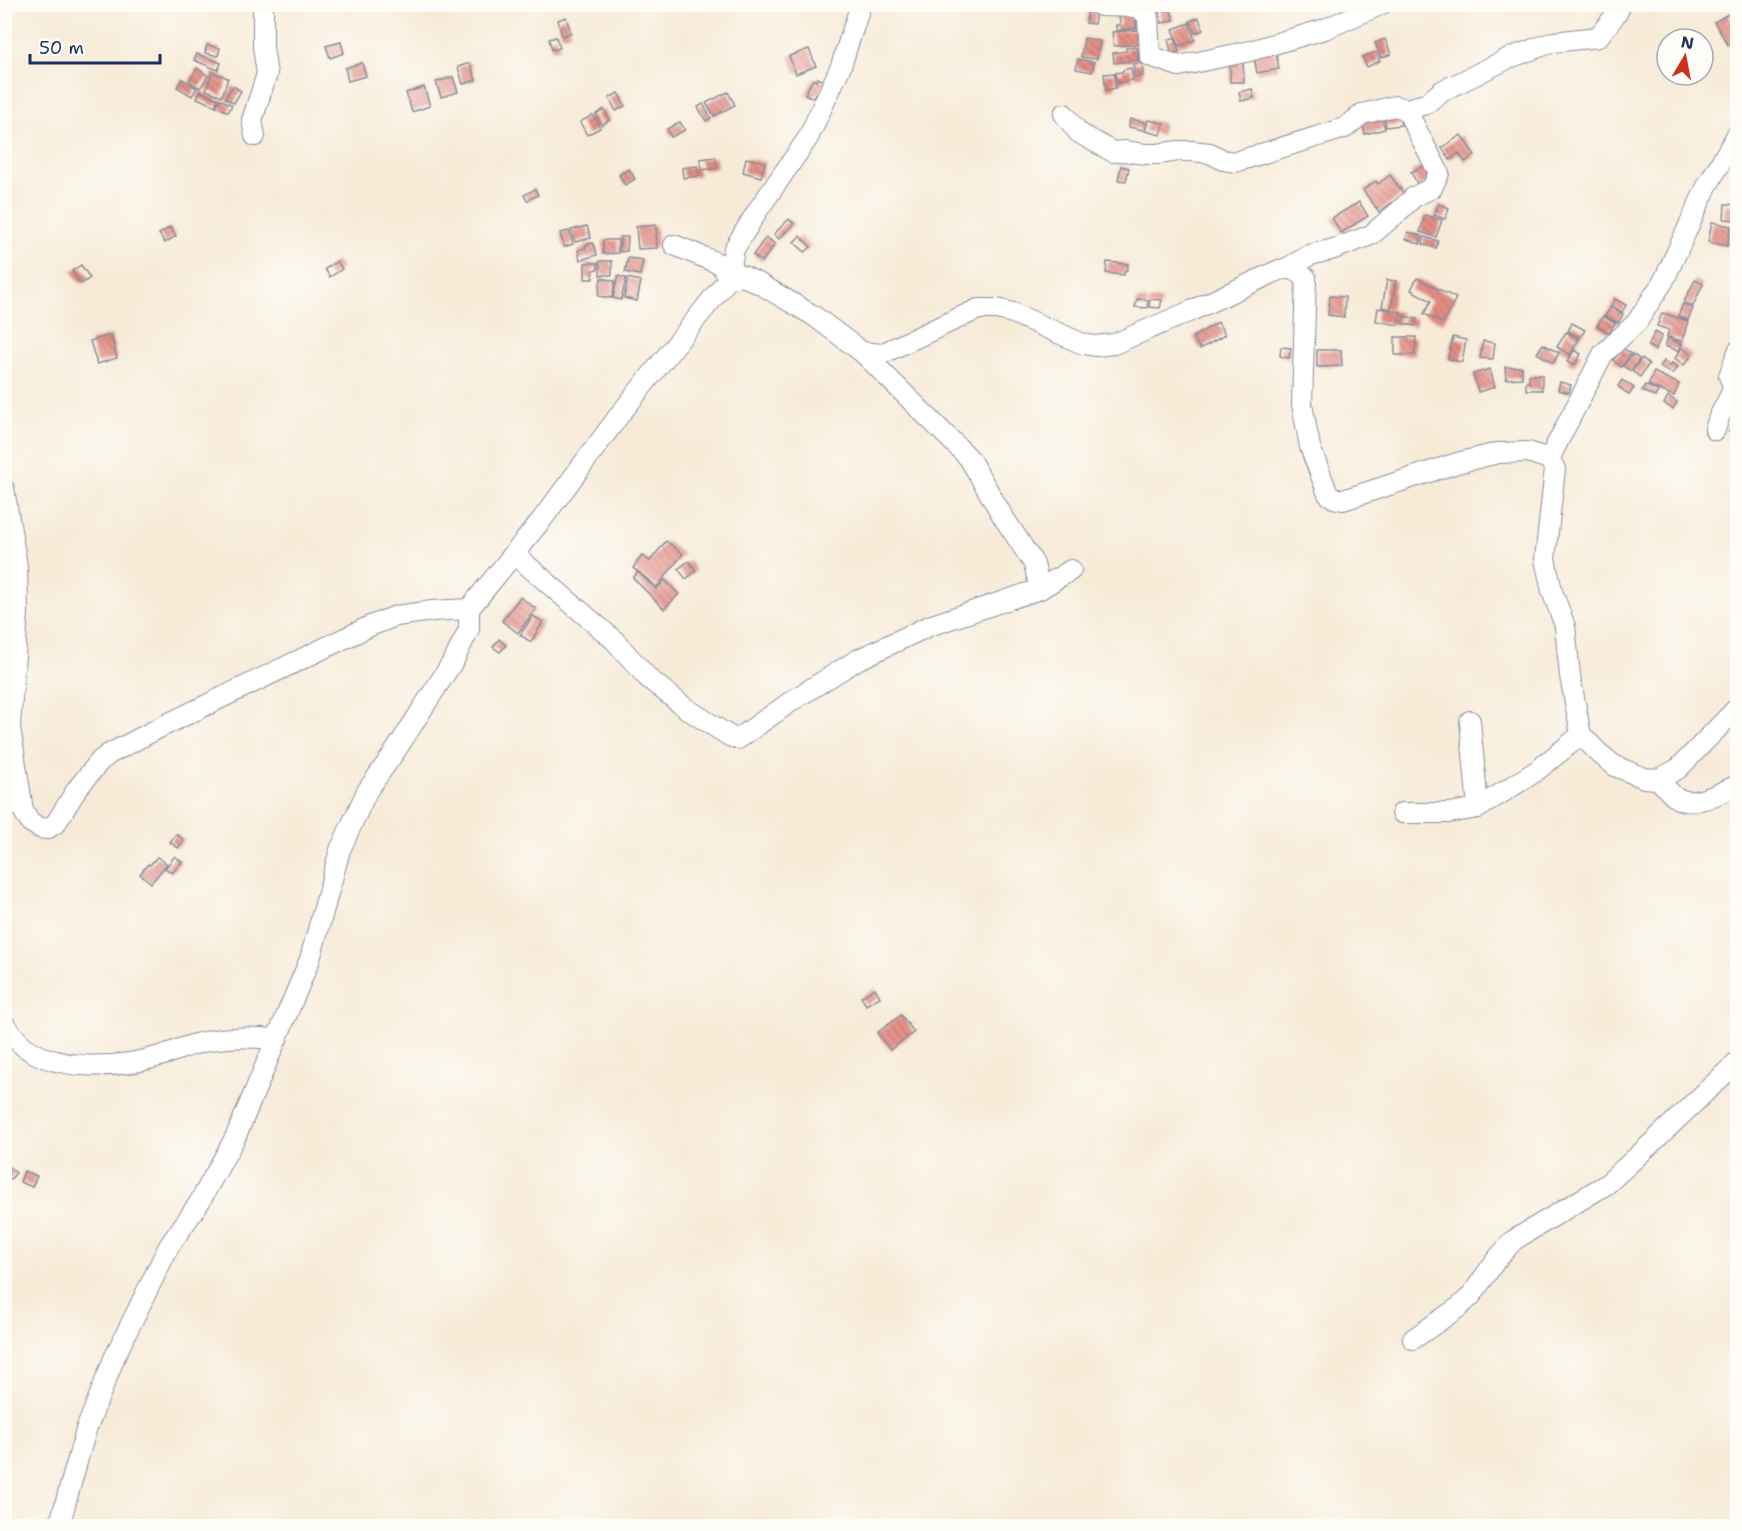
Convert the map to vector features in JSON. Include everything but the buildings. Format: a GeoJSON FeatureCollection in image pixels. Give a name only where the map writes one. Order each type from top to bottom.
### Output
{"type":"FeatureCollection","features":[{"type":"Feature","properties":{"kind":"street"},"geometry":{"type":"LineString","coordinates":[[255,136],[252,120],[267,74],[263,47],[263,4]]}},
{"type":"Feature","properties":{"kind":"street"},"geometry":{"type":"LineString","coordinates":[[59,1527],[87,1430],[115,1356],[169,1246],[199,1203],[236,1136],[310,959],[339,850],[367,791],[455,658],[469,629],[469,609],[729,278],[734,249],[808,138],[841,66],[861,4]]}},
{"type":"Feature","properties":{"kind":"street"},"geometry":{"type":"LineString","coordinates":[[1101,6],[1140,7],[1148,17],[1150,56],[1179,66],[1250,51],[1325,29],[1382,4]]}},
{"type":"Feature","properties":{"kind":"street"},"geometry":{"type":"LineString","coordinates":[[1064,114],[1079,133],[1113,152],[1158,154],[1192,151],[1210,153],[1223,160],[1235,162],[1345,128],[1362,114],[1395,106],[1406,109],[1426,104],[1443,90],[1509,58],[1553,42],[1598,37],[1617,13],[1621,4]]}},
{"type":"Feature","properties":{"kind":"street"},"geometry":{"type":"LineString","coordinates":[[862,352],[881,354],[978,309],[997,309],[1013,313],[1083,344],[1095,346],[1114,344],[1287,268],[1310,255],[1371,235],[1414,196],[1432,188],[1439,173],[1406,109]]}},
{"type":"Feature","properties":{"kind":"street"},"geometry":{"type":"LineString","coordinates":[[1549,459],[1603,354],[1637,322],[1664,280],[1707,186],[1737,133]]}},
{"type":"Feature","properties":{"kind":"street"},"geometry":{"type":"LineString","coordinates":[[674,245],[720,264],[729,278]]}},
{"type":"Feature","properties":{"kind":"street"},"geometry":{"type":"LineString","coordinates":[[1287,268],[1296,270],[1306,278],[1302,404],[1310,447],[1328,494],[1343,500],[1457,463],[1498,453],[1528,452],[1549,459],[1555,469],[1545,560],[1552,591],[1565,626],[1570,676],[1581,735],[1615,766],[1644,778],[1658,779],[1678,769],[1737,707]]}},
{"type":"Feature","properties":{"kind":"street"},"geometry":{"type":"LineString","coordinates":[[729,278],[743,276],[814,316],[862,352],[969,458],[1034,564],[1040,589]]}},
{"type":"Feature","properties":{"kind":"street"},"geometry":{"type":"LineString","coordinates":[[1715,430],[1734,388],[1729,376],[1737,351]]}},
{"type":"Feature","properties":{"kind":"street"},"geometry":{"type":"LineString","coordinates":[[4,489],[17,566],[18,589],[10,727],[23,810],[30,822],[40,828],[47,829],[56,823],[77,789],[100,761],[161,727],[370,626],[396,616],[432,610],[469,609]]}},
{"type":"Feature","properties":{"kind":"street"},"geometry":{"type":"LineString","coordinates":[[514,554],[614,640],[648,678],[687,709],[738,740],[793,700],[856,660],[929,626],[1040,589],[1071,570]]}},
{"type":"Feature","properties":{"kind":"street"},"geometry":{"type":"LineString","coordinates":[[1470,721],[1478,807]]}},
{"type":"Feature","properties":{"kind":"street"},"geometry":{"type":"LineString","coordinates":[[1402,813],[1449,813],[1478,807],[1535,772],[1581,735]]}},
{"type":"Feature","properties":{"kind":"street"},"geometry":{"type":"LineString","coordinates":[[1658,779],[1677,798],[1690,801],[1702,800],[1737,785]]}},
{"type":"Feature","properties":{"kind":"street"},"geometry":{"type":"LineString","coordinates":[[4,1024],[25,1048],[54,1061],[95,1065],[126,1064],[199,1043],[240,1037],[277,1039]]}},
{"type":"Feature","properties":{"kind":"street"},"geometry":{"type":"LineString","coordinates":[[1413,1339],[1471,1296],[1496,1260],[1514,1240],[1606,1184],[1737,1061]]}}]}
